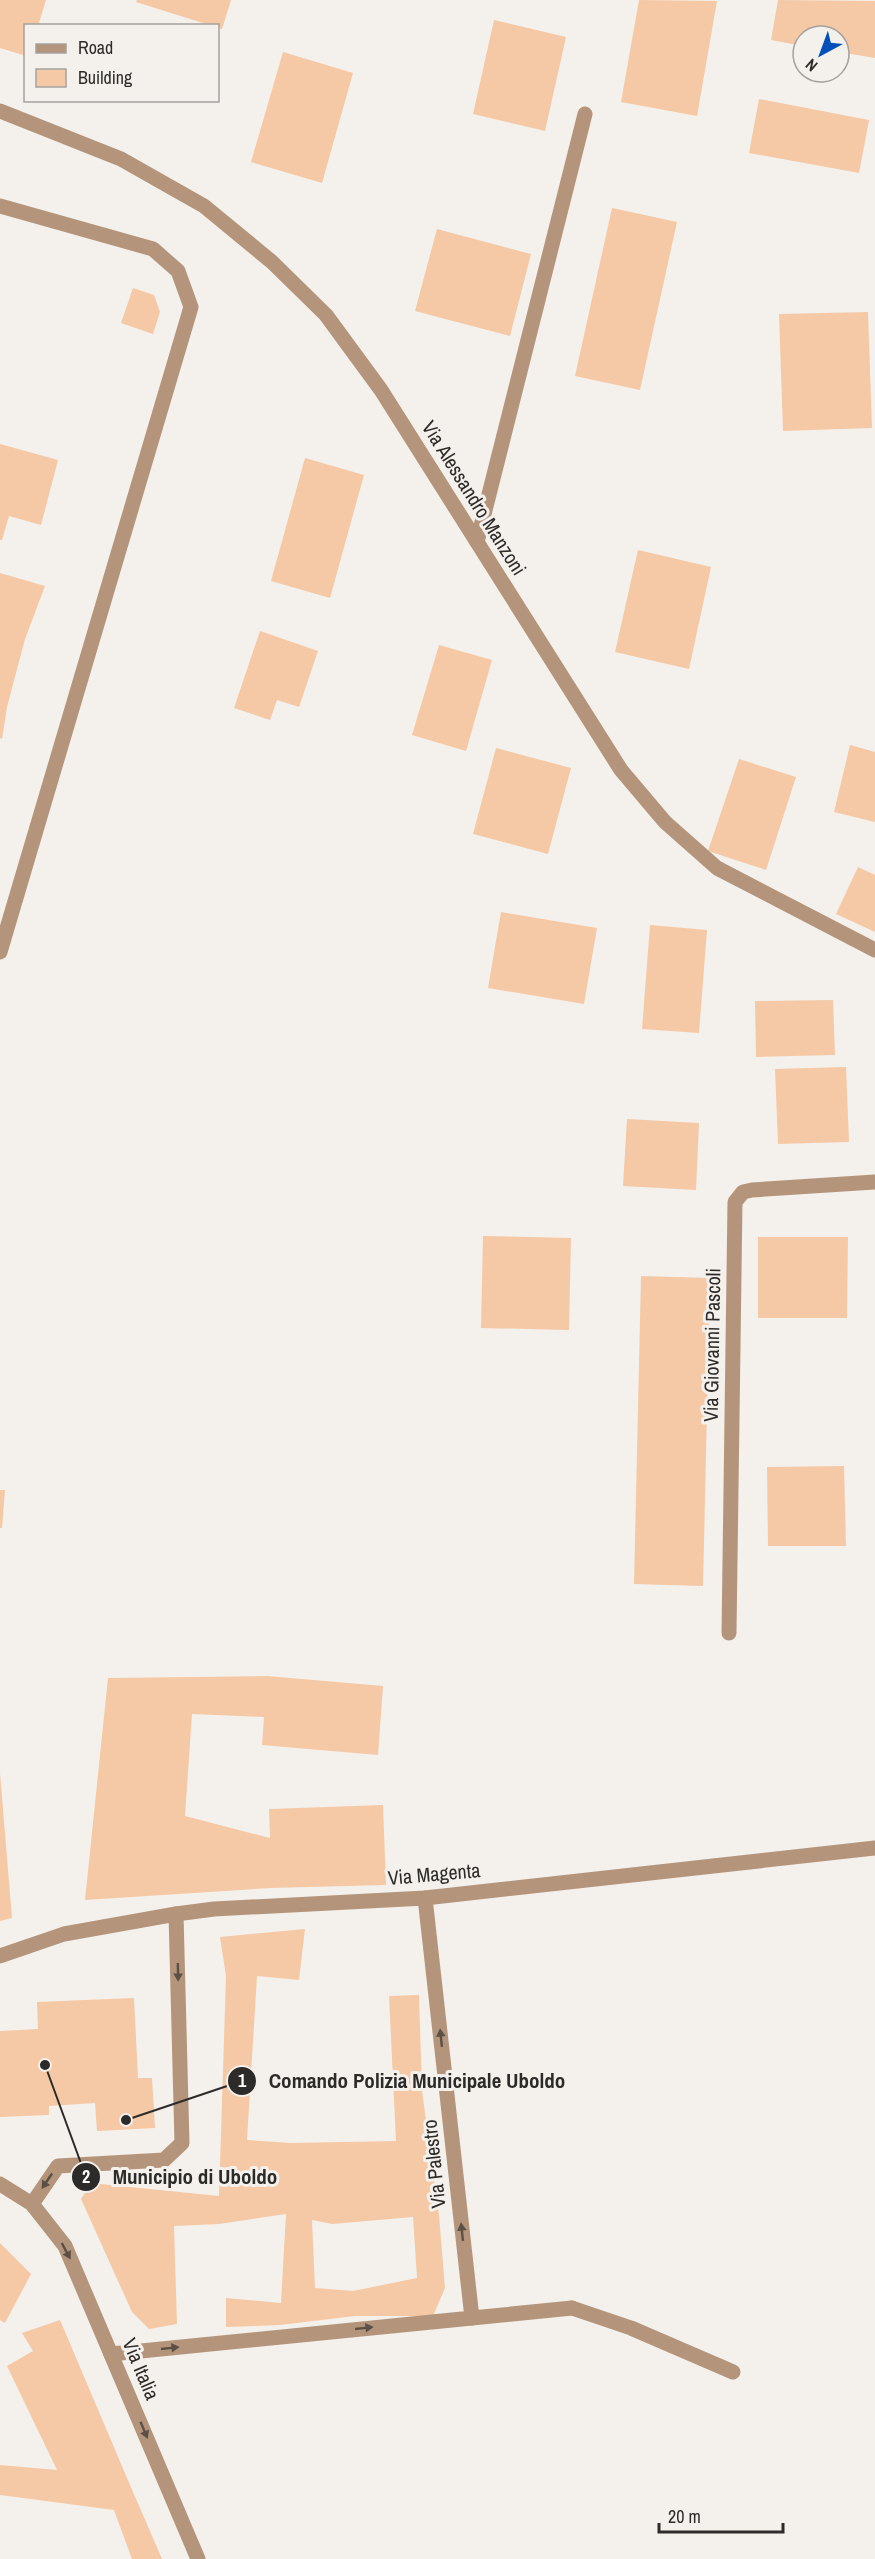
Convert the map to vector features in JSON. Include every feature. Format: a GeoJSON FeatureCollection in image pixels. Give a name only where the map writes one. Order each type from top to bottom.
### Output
{"type":"FeatureCollection","features":[{"type":"Feature","properties":{"kind":"street","name":"Via Alessandro Manzoni"},"geometry":{"type":"LineString","coordinates":[[0,111],[131,165],[204,206],[272,262],[326,315],[381,390],[621,770],[665,822],[717,868],[875,950]]}},
{"type":"Feature","properties":{"kind":"street"},"geometry":{"type":"LineString","coordinates":[[477,542],[585,114]]}},
{"type":"Feature","properties":{"kind":"street"},"geometry":{"type":"LineString","coordinates":[[0,206],[153,249],[178,271],[191,307],[0,952]]}},
{"type":"Feature","properties":{"kind":"street","name":"Via Giovanni Pascoli"},"geometry":{"type":"LineString","coordinates":[[729,1633],[735,1202],[743,1192],[752,1190],[875,1182]]}},
{"type":"Feature","properties":{"kind":"street","name":"Via Magenta"},"geometry":{"type":"LineString","coordinates":[[0,1956],[64,1934],[214,1909],[425,1898],[875,1848]]}},
{"type":"Feature","properties":{"kind":"street","name":"Via Palestro"},"geometry":{"type":"LineString","coordinates":[[425,1898],[472,2318]]}},
{"type":"Feature","properties":{"kind":"street"},"geometry":{"type":"LineString","coordinates":[[32,2204],[58,2166],[164,2160],[182,2143],[176,1914]]}},
{"type":"Feature","properties":{"kind":"street","name":"Via Italia"},"geometry":{"type":"LineString","coordinates":[[0,2184],[32,2204],[65,2246],[198,2559]]}},
{"type":"Feature","properties":{"kind":"street"},"geometry":{"type":"LineString","coordinates":[[111,2354],[572,2308],[631,2328],[733,2372]]}},
{"type":"Feature","properties":{"kind":"building"},"geometry":{"type":"Polygon","coordinates":[[[0,0],[46,0],[39,23],[41,24],[24,24],[24,55],[0,48],[0,0]]]}},
{"type":"Feature","properties":{"kind":"building"},"geometry":{"type":"Polygon","coordinates":[[[137,0],[231,0],[222,29],[219,28],[219,24],[206,24],[136,2],[137,0]]]}},
{"type":"Feature","properties":{"kind":"building"},"geometry":{"type":"Polygon","coordinates":[[[639,0],[717,1],[697,116],[621,102],[639,0]]]}},
{"type":"Feature","properties":{"kind":"building"},"geometry":{"type":"Polygon","coordinates":[[[778,0],[875,1],[875,58],[851,54],[851,24],[791,24],[791,44],[771,40],[778,0]]]}},
{"type":"Feature","properties":{"kind":"building"},"geometry":{"type":"Polygon","coordinates":[[[494,20],[566,37],[545,131],[473,114],[494,20]]]}},
{"type":"Feature","properties":{"kind":"building"},"geometry":{"type":"Polygon","coordinates":[[[283,52],[353,73],[322,183],[251,162],[283,52]]]}},
{"type":"Feature","properties":{"kind":"building"},"geometry":{"type":"Polygon","coordinates":[[[759,99],[869,120],[859,173],[749,153],[759,99]]]}},
{"type":"Feature","properties":{"kind":"building"},"geometry":{"type":"Polygon","coordinates":[[[612,208],[677,222],[640,390],[575,376],[612,208]]]}},
{"type":"Feature","properties":{"kind":"building"},"geometry":{"type":"Polygon","coordinates":[[[437,229],[531,254],[510,336],[415,311],[437,229]]]}},
{"type":"Feature","properties":{"kind":"building"},"geometry":{"type":"Polygon","coordinates":[[[133,288],[154,295],[160,312],[153,334],[121,323],[133,288]]]}},
{"type":"Feature","properties":{"kind":"building"},"geometry":{"type":"Polygon","coordinates":[[[868,312],[872,428],[783,431],[779,314],[868,312]]]}},
{"type":"Feature","properties":{"kind":"building"},"geometry":{"type":"Polygon","coordinates":[[[0,444],[58,460],[41,525],[9,516],[2,540],[0,540],[0,444]]]}},
{"type":"Feature","properties":{"kind":"building"},"geometry":{"type":"Polygon","coordinates":[[[305,458],[364,475],[330,598],[271,581],[305,458]]]}},
{"type":"Feature","properties":{"kind":"building"},"geometry":{"type":"Polygon","coordinates":[[[638,550],[711,567],[689,669],[615,652],[638,550]]]}},
{"type":"Feature","properties":{"kind":"building"},"geometry":{"type":"Polygon","coordinates":[[[0,573],[45,586],[25,639],[7,707],[2,739],[0,738],[0,573]]]}},
{"type":"Feature","properties":{"kind":"building"},"geometry":{"type":"Polygon","coordinates":[[[260,631],[318,651],[299,707],[277,700],[270,720],[234,708],[260,631]]]}},
{"type":"Feature","properties":{"kind":"building"},"geometry":{"type":"Polygon","coordinates":[[[439,645],[492,660],[466,751],[412,735],[439,645]]]}},
{"type":"Feature","properties":{"kind":"building"},"geometry":{"type":"Polygon","coordinates":[[[850,745],[875,752],[875,822],[834,812],[850,745]]]}},
{"type":"Feature","properties":{"kind":"building"},"geometry":{"type":"Polygon","coordinates":[[[496,748],[571,768],[548,854],[473,834],[496,748]]]}},
{"type":"Feature","properties":{"kind":"building"},"geometry":{"type":"Polygon","coordinates":[[[739,759],[796,777],[766,870],[708,851],[739,759]]]}},
{"type":"Feature","properties":{"kind":"building"},"geometry":{"type":"Polygon","coordinates":[[[858,867],[875,875],[875,932],[836,914],[858,867]]]}},
{"type":"Feature","properties":{"kind":"building"},"geometry":{"type":"Polygon","coordinates":[[[501,912],[597,928],[584,1004],[488,988],[501,912]]]}},
{"type":"Feature","properties":{"kind":"building"},"geometry":{"type":"Polygon","coordinates":[[[650,925],[707,930],[699,1033],[642,1029],[650,925]]]}},
{"type":"Feature","properties":{"kind":"building"},"geometry":{"type":"Polygon","coordinates":[[[833,1000],[835,1055],[756,1057],[755,1001],[833,1000]]]}},
{"type":"Feature","properties":{"kind":"building"},"geometry":{"type":"Polygon","coordinates":[[[846,1067],[849,1142],[778,1144],[775,1069],[846,1067]]]}},
{"type":"Feature","properties":{"kind":"building"},"geometry":{"type":"Polygon","coordinates":[[[627,1119],[699,1123],[696,1190],[623,1186],[627,1119]]]}},
{"type":"Feature","properties":{"kind":"building"},"geometry":{"type":"Polygon","coordinates":[[[483,1236],[571,1238],[569,1330],[481,1328],[483,1236]]]}},
{"type":"Feature","properties":{"kind":"building"},"geometry":{"type":"Polygon","coordinates":[[[758,1237],[848,1237],[847,1318],[758,1318],[758,1237]]]}},
{"type":"Feature","properties":{"kind":"building"},"geometry":{"type":"Polygon","coordinates":[[[641,1276],[710,1278],[703,1586],[634,1584],[641,1276]]]}},
{"type":"Feature","properties":{"kind":"building"},"geometry":{"type":"Polygon","coordinates":[[[844,1466],[846,1546],[768,1546],[767,1467],[844,1466]]]}},
{"type":"Feature","properties":{"kind":"building"},"geometry":{"type":"Polygon","coordinates":[[[0,1490],[5,1490],[2,1528],[0,1528],[0,1490]]]}},
{"type":"Feature","properties":{"kind":"building"},"geometry":{"type":"Polygon","coordinates":[[[267,1676],[383,1686],[378,1755],[262,1745],[264,1717],[192,1714],[185,1816],[270,1838],[269,1809],[383,1805],[386,1885],[271,1888],[85,1900],[108,1678],[267,1676]]]}},
{"type":"Feature","properties":{"kind":"building"},"geometry":{"type":"Polygon","coordinates":[[[0,1773],[12,1918],[0,1921],[0,1773]]]}},
{"type":"Feature","properties":{"kind":"building"},"geometry":{"type":"Polygon","coordinates":[[[305,1929],[299,1980],[257,1976],[247,2140],[291,2143],[396,2141],[389,1996],[419,1995],[422,2091],[439,2215],[445,2288],[433,2316],[355,2316],[280,2325],[226,2327],[226,2298],[281,2303],[286,2214],[219,2224],[174,2226],[177,2324],[149,2329],[132,2312],[81,2199],[91,2183],[219,2196],[226,1976],[220,1937],[305,1929]],[[413,2217],[332,2224],[312,2220],[315,2288],[353,2291],[417,2278],[413,2217]]]}},
{"type":"Feature","properties":{"kind":"building"},"geometry":{"type":"Polygon","coordinates":[[[134,1998],[138,2078],[152,2078],[155,2128],[97,2131],[95,2103],[49,2106],[49,2115],[0,2117],[0,2031],[38,2029],[37,2002],[134,1998]]]}},
{"type":"Feature","properties":{"kind":"building"},"geometry":{"type":"Polygon","coordinates":[[[0,2243],[31,2274],[5,2323],[0,2320],[0,2243]]]}},
{"type":"Feature","properties":{"kind":"building"},"geometry":{"type":"Polygon","coordinates":[[[60,2320],[162,2559],[132,2559],[114,2510],[0,2495],[0,2465],[57,2470],[7,2366],[33,2351],[22,2333],[60,2320]]]}},
{"type":"Feature","properties":{"kind":"place","name":"Municipio di Uboldo"},"geometry":{"type":"Point","coordinates":[45,2065]}},
{"type":"Feature","properties":{"kind":"place","name":"Comando Polizia Municipale Uboldo"},"geometry":{"type":"Point","coordinates":[126,2120]}}]}
